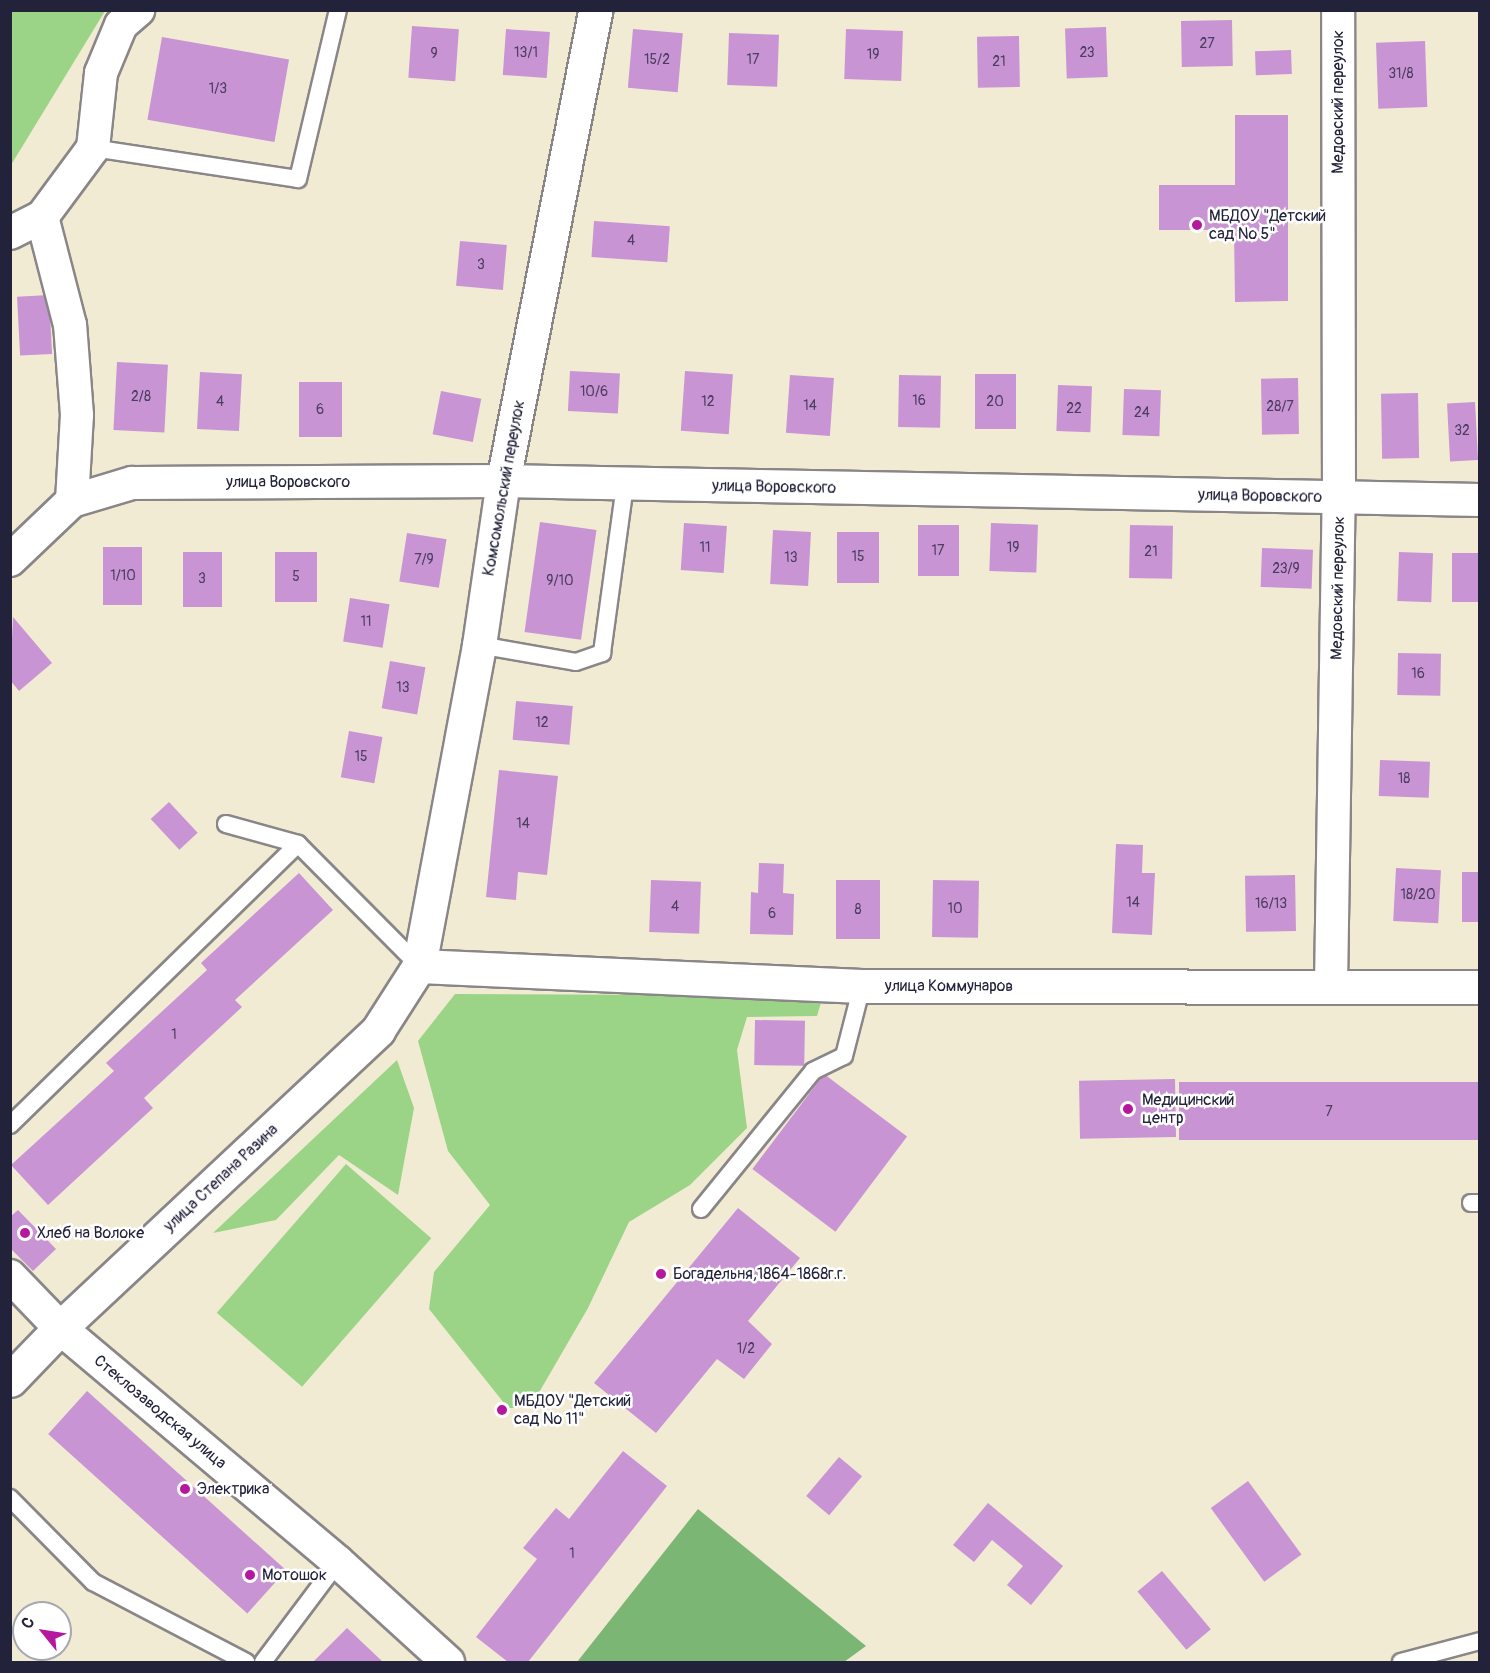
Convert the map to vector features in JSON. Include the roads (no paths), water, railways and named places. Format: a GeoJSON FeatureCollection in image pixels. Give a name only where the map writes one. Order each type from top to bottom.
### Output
{"type":"FeatureCollection","features":[{"type":"Feature","properties":{"kind":"street"},"geometry":{"type":"LineString","coordinates":[[10,233],[42,217],[93,148],[101,73],[121,24],[138,10]]}},
{"type":"Feature","properties":{"kind":"street","name":"Комсомольский переулок"},"geometry":{"type":"LineString","coordinates":[[419,966],[479,645],[503,481],[595,10]]}},
{"type":"Feature","properties":{"kind":"street","name":"Медовский переулок"},"geometry":{"type":"LineString","coordinates":[[1331,986],[1340,498],[1338,10]]}},
{"type":"Feature","properties":{"kind":"street"},"geometry":{"type":"LineString","coordinates":[[10,560],[72,501],[77,415],[70,325],[42,217]]}},
{"type":"Feature","properties":{"kind":"street","name":"улица Воровского"},"geometry":{"type":"LineString","coordinates":[[72,501],[132,483],[503,481],[1479,500]]}},
{"type":"Feature","properties":{"kind":"street","name":"улица Коммунаров"},"geometry":{"type":"LineString","coordinates":[[419,966],[862,986],[1479,987]]}},
{"type":"Feature","properties":{"kind":"street","name":"улица Степана Разина"},"geometry":{"type":"LineString","coordinates":[[10,1380],[60,1328],[378,1030],[419,966]]}},
{"type":"Feature","properties":{"kind":"street","name":"Стеклозаводская улица"},"geometry":{"type":"LineString","coordinates":[[10,1276],[60,1328],[338,1562],[448,1662]]}},
{"type":"Feature","properties":{"kind":"lane"},"geometry":{"type":"LineString","coordinates":[[93,148],[298,179],[338,10]]}},
{"type":"Feature","properties":{"kind":"lane"},"geometry":{"type":"LineString","coordinates":[[479,645],[576,662],[602,653],[625,485]]}},
{"type":"Feature","properties":{"kind":"lane"},"geometry":{"type":"LineString","coordinates":[[226,824],[298,844],[419,966]]}},
{"type":"Feature","properties":{"kind":"lane"},"geometry":{"type":"LineString","coordinates":[[10,1125],[298,844]]}},
{"type":"Feature","properties":{"kind":"lane"},"geometry":{"type":"LineString","coordinates":[[701,1209],[813,1071],[844,1056],[862,986]]}},
{"type":"Feature","properties":{"kind":"lane"},"geometry":{"type":"LineString","coordinates":[[10,1498],[93,1582],[246,1662]]}},
{"type":"Feature","properties":{"kind":"lane"},"geometry":{"type":"LineString","coordinates":[[263,1662],[338,1562]]}},
{"type":"Feature","properties":{"kind":"lane"},"geometry":{"type":"LineString","coordinates":[[1401,1662],[1479,1641]]}},
{"type":"Feature","properties":{"kind":"place","name":"МБДОУ \"Детский сад № 5\""},"geometry":{"type":"Point","coordinates":[1197,225]}},
{"type":"Feature","properties":{"kind":"place","name":"Медицинский центр"},"geometry":{"type":"Point","coordinates":[1128,1109]}},
{"type":"Feature","properties":{"kind":"place","name":"Хлеб на Волоке"},"geometry":{"type":"Point","coordinates":[25,1233]}},
{"type":"Feature","properties":{"kind":"place","name":"Богадельня,1864-1868г.г."},"geometry":{"type":"Point","coordinates":[661,1274]}},
{"type":"Feature","properties":{"kind":"place","name":"МБДОУ \"Детский сад № 11\""},"geometry":{"type":"Point","coordinates":[502,1410]}},
{"type":"Feature","properties":{"kind":"place","name":"Электрика"},"geometry":{"type":"Point","coordinates":[185,1489]}},
{"type":"Feature","properties":{"kind":"place","name":"Мотошок"},"geometry":{"type":"Point","coordinates":[250,1575]}}]}
